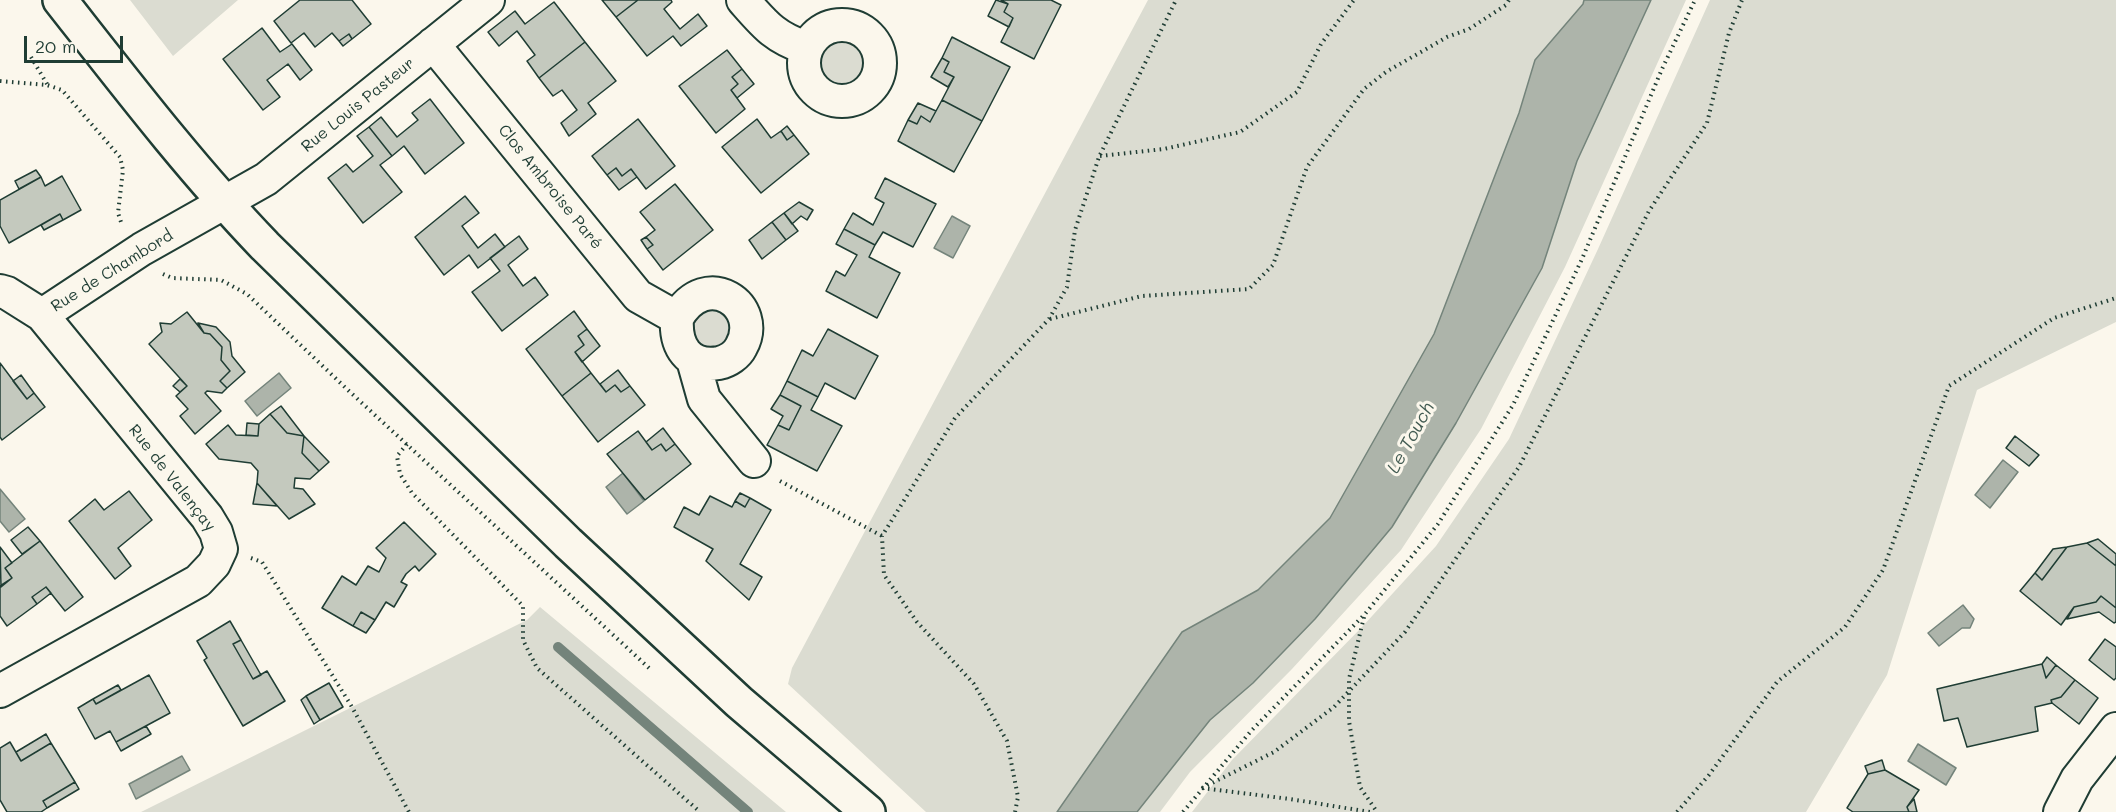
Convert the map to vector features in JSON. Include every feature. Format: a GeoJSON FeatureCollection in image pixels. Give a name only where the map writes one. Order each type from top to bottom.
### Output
{"type":"FeatureCollection","features":[{"type":"Feature","properties":{"kind":"main road"},"geometry":{"type":"LineString","coordinates":[[60,0],[164,132],[224,204],[265,246],[567,543],[740,702],[868,812]]}},
{"type":"Feature","properties":{"kind":"street","name":"Rue Louis Pasteur"},"geometry":{"type":"LineString","coordinates":[[224,204],[266,178],[488,0]]}},
{"type":"Feature","properties":{"kind":"street"},"geometry":{"type":"LineString","coordinates":[[743,0],[768,29],[786,41],[806,48]]}},
{"type":"Feature","properties":{"kind":"street","name":"Clos Ambroise Paré"},"geometry":{"type":"LineString","coordinates":[[433,44],[638,296],[676,318]]}},
{"type":"Feature","properties":{"kind":"street","name":"Rue de Chambord"},"geometry":{"type":"LineString","coordinates":[[0,291],[42,315],[142,249],[224,204]]}},
{"type":"Feature","properties":{"kind":"street"},"geometry":{"type":"LineString","coordinates":[[693,360],[709,364],[724,362],[738,353],[746,339],[747,323],[741,308],[728,297],[713,293],[697,295],[684,304],[676,318],[676,334],[682,349],[693,360],[704,399],[754,461]]}},
{"type":"Feature","properties":{"kind":"street","name":"Rue de Valençay"},"geometry":{"type":"LineString","coordinates":[[0,691],[198,581],[214,564],[221,549],[216,532],[207,517],[42,315]]}},
{"type":"Feature","properties":{"kind":"street"},"geometry":{"type":"LineString","coordinates":[[2060,812],[2077,779],[2116,729]]}},
{"type":"Feature","properties":{"kind":"path"},"geometry":{"type":"LineString","coordinates":[[1015,812],[1018,797],[1008,741],[974,684],[917,622],[884,575],[882,537],[955,418],[1049,319],[1067,287],[1075,230],[1099,157],[1176,0]]}},
{"type":"Feature","properties":{"kind":"path"},"geometry":{"type":"LineString","coordinates":[[1099,157],[1164,148],[1240,132],[1297,92],[1321,44],[1354,0]]}},
{"type":"Feature","properties":{"kind":"path"},"geometry":{"type":"LineString","coordinates":[[1049,319],[1142,296],[1249,289],[1274,265],[1307,167],[1364,88],[1386,72],[1448,37],[1469,29],[1506,5],[1509,0]]}},
{"type":"Feature","properties":{"kind":"path"},"geometry":{"type":"LineString","coordinates":[[1183,812],[1251,731],[1365,615],[1438,524],[1513,405],[1582,259],[1662,69],[1695,0]]}},
{"type":"Feature","properties":{"kind":"path"},"geometry":{"type":"LineString","coordinates":[[1202,788],[1274,752],[1334,707],[1405,632],[1519,467],[1649,211],[1707,123],[1729,33],[1742,0]]}},
{"type":"Feature","properties":{"kind":"path"},"geometry":{"type":"LineString","coordinates":[[31,57],[47,85]]}},
{"type":"Feature","properties":{"kind":"path"},"geometry":{"type":"LineString","coordinates":[[0,81],[47,85],[62,90],[120,157],[123,170],[118,213],[121,224],[163,274],[172,278],[221,280],[247,294],[657,675]]}},
{"type":"Feature","properties":{"kind":"path"},"geometry":{"type":"LineString","coordinates":[[1677,812],[1709,775],[1778,682],[1845,627],[1883,570],[1949,386],[2054,318],[2116,298]]}},
{"type":"Feature","properties":{"kind":"path"},"geometry":{"type":"LineString","coordinates":[[407,444],[397,456],[400,474],[412,493],[523,606],[522,639],[537,668],[700,812]]}},
{"type":"Feature","properties":{"kind":"path"},"geometry":{"type":"LineString","coordinates":[[754,461],[763,472],[882,537]]}},
{"type":"Feature","properties":{"kind":"path"},"geometry":{"type":"LineString","coordinates":[[221,549],[262,562],[352,707],[409,812]]}},
{"type":"Feature","properties":{"kind":"path"},"geometry":{"type":"LineString","coordinates":[[1365,615],[1349,679],[1349,721],[1360,787],[1377,812]]}},
{"type":"Feature","properties":{"kind":"path"},"geometry":{"type":"LineString","coordinates":[[1202,788],[1370,812]]}},
{"type":"Feature","properties":{"kind":"shaded area"},"geometry":{"type":"Polygon","coordinates":[[[130,0],[238,0],[173,56],[130,0]]]}},
{"type":"Feature","properties":{"kind":"shaded area"},"geometry":{"type":"Polygon","coordinates":[[[1148,0],[1584,0],[1535,60],[1519,113],[1434,334],[1330,518],[1258,590],[1182,632],[1057,812],[926,812],[788,684],[792,668],[1148,0]]]}},
{"type":"Feature","properties":{"kind":"shaded area"},"geometry":{"type":"Polygon","coordinates":[[[1651,0],[1686,0],[1565,267],[1481,429],[1401,550],[1292,669],[1190,772],[1160,812],[1137,812],[1210,720],[1253,683],[1315,619],[1392,527],[1456,423],[1542,268],[1577,161],[1651,0]]]}},
{"type":"Feature","properties":{"kind":"shaded area"},"geometry":{"type":"Polygon","coordinates":[[[1710,0],[2116,0],[2116,322],[1977,390],[1887,675],[1806,812],[1192,812],[1232,760],[1362,627],[1436,546],[1509,439],[1598,249],[1710,0]]]}},
{"type":"Feature","properties":{"kind":"shaded area"},"geometry":{"type":"Polygon","coordinates":[[[842,37],[856,41],[864,49],[868,63],[864,77],[856,85],[842,89],[828,85],[820,77],[816,63],[820,49],[828,41],[842,37]]]}},
{"type":"Feature","properties":{"kind":"shaded area"},"geometry":{"type":"Polygon","coordinates":[[[711,309],[719,310],[725,315],[730,321],[730,337],[725,343],[719,348],[711,349],[703,348],[697,343],[692,337],[691,329],[692,321],[697,315],[703,310],[711,309]]]}},
{"type":"Feature","properties":{"kind":"shaded area"},"geometry":{"type":"Polygon","coordinates":[[[540,607],[786,812],[141,812],[527,620],[540,607]]]}},
{"type":"Feature","properties":{"kind":"water","name":"Le Touch"},"geometry":{"type":"Polygon","coordinates":[[[1584,0],[1651,0],[1577,161],[1542,268],[1456,423],[1392,527],[1315,619],[1253,683],[1210,720],[1137,812],[1057,812],[1182,632],[1258,590],[1330,518],[1434,334],[1519,113],[1535,60],[1584,0]]]}},
{"type":"Feature","properties":{"kind":"water"},"geometry":{"type":"Polygon","coordinates":[[[952,216],[970,226],[953,258],[934,248],[952,216]]]}},
{"type":"Feature","properties":{"kind":"water"},"geometry":{"type":"Polygon","coordinates":[[[279,373],[291,388],[257,416],[245,401],[279,373]]]}},
{"type":"Feature","properties":{"kind":"water"},"geometry":{"type":"Polygon","coordinates":[[[2003,460],[2018,472],[1990,508],[1975,495],[2003,460]]]}},
{"type":"Feature","properties":{"kind":"water"},"geometry":{"type":"Polygon","coordinates":[[[623,473],[644,501],[627,514],[606,487],[623,473]]]}},
{"type":"Feature","properties":{"kind":"water"},"geometry":{"type":"Polygon","coordinates":[[[0,489],[25,519],[9,532],[0,521],[0,489]]]}},
{"type":"Feature","properties":{"kind":"water"},"geometry":{"type":"Polygon","coordinates":[[[1963,605],[1974,619],[1970,628],[1962,628],[1939,646],[1928,633],[1963,605]]]}},
{"type":"Feature","properties":{"kind":"water"},"geometry":{"type":"Polygon","coordinates":[[[1918,744],[1956,768],[1946,785],[1908,761],[1918,744]]]}},
{"type":"Feature","properties":{"kind":"water"},"geometry":{"type":"Polygon","coordinates":[[[182,756],[190,770],[136,799],[129,784],[182,756]]]}},
{"type":"Feature","properties":{"kind":"building"},"geometry":{"type":"Polygon","coordinates":[[[300,0],[352,0],[371,24],[352,39],[349,34],[339,41],[332,33],[315,47],[304,33],[291,43],[274,21],[300,0]]]}},
{"type":"Feature","properties":{"kind":"building"},"geometry":{"type":"Polygon","coordinates":[[[602,0],[638,0],[616,17],[602,0]]]}},
{"type":"Feature","properties":{"kind":"building"},"geometry":{"type":"Polygon","coordinates":[[[638,0],[671,0],[672,2],[664,9],[680,29],[698,14],[707,26],[681,46],[673,36],[647,56],[616,17],[638,0]]]}},
{"type":"Feature","properties":{"kind":"building"},"geometry":{"type":"Polygon","coordinates":[[[996,0],[1008,4],[1004,12],[1013,18],[1009,27],[988,16],[996,0]]]}},
{"type":"Feature","properties":{"kind":"building"},"geometry":{"type":"Polygon","coordinates":[[[1001,0],[1051,0],[1061,5],[1034,59],[1001,42],[1013,18],[1004,12],[1008,4],[1001,0]]]}},
{"type":"Feature","properties":{"kind":"building"},"geometry":{"type":"Polygon","coordinates":[[[554,2],[585,42],[539,78],[527,61],[535,55],[517,31],[499,46],[488,32],[515,11],[525,24],[554,2]]]}},
{"type":"Feature","properties":{"kind":"building"},"geometry":{"type":"Polygon","coordinates":[[[262,28],[280,52],[292,44],[312,70],[300,80],[288,64],[267,80],[280,97],[263,110],[223,59],[262,28]]]}},
{"type":"Feature","properties":{"kind":"building"},"geometry":{"type":"Polygon","coordinates":[[[349,34],[352,39],[343,46],[339,41],[349,34]]]}},
{"type":"Feature","properties":{"kind":"building"},"geometry":{"type":"Polygon","coordinates":[[[952,37],[1010,67],[982,121],[942,100],[954,77],[944,72],[949,62],[942,58],[952,37]]]}},
{"type":"Feature","properties":{"kind":"building"},"geometry":{"type":"Polygon","coordinates":[[[585,42],[616,81],[588,103],[596,114],[569,136],[561,123],[577,110],[562,90],[553,96],[539,78],[585,42]]]}},
{"type":"Feature","properties":{"kind":"building"},"geometry":{"type":"Polygon","coordinates":[[[727,50],[742,69],[732,77],[738,84],[731,90],[745,109],[716,133],[679,86],[727,50]]]}},
{"type":"Feature","properties":{"kind":"building"},"geometry":{"type":"Polygon","coordinates":[[[942,58],[949,62],[944,72],[954,77],[948,87],[931,77],[942,58]]]}},
{"type":"Feature","properties":{"kind":"building"},"geometry":{"type":"Polygon","coordinates":[[[742,69],[754,84],[737,98],[731,90],[738,84],[732,77],[742,69]]]}},
{"type":"Feature","properties":{"kind":"building"},"geometry":{"type":"Polygon","coordinates":[[[430,99],[464,143],[425,174],[404,146],[392,156],[369,127],[381,117],[397,137],[418,120],[412,113],[430,99]]]}},
{"type":"Feature","properties":{"kind":"building"},"geometry":{"type":"Polygon","coordinates":[[[942,100],[982,121],[954,172],[898,141],[908,120],[917,124],[921,116],[930,122],[942,100]]]}},
{"type":"Feature","properties":{"kind":"building"},"geometry":{"type":"Polygon","coordinates":[[[918,103],[936,111],[930,122],[921,116],[917,124],[908,120],[918,103]]]}},
{"type":"Feature","properties":{"kind":"building"},"geometry":{"type":"Polygon","coordinates":[[[638,119],[675,166],[646,189],[631,169],[622,176],[616,168],[607,175],[592,156],[638,119]]]}},
{"type":"Feature","properties":{"kind":"building"},"geometry":{"type":"Polygon","coordinates":[[[757,119],[771,138],[781,131],[787,140],[794,135],[809,154],[761,193],[722,147],[757,119]]]}},
{"type":"Feature","properties":{"kind":"building"},"geometry":{"type":"Polygon","coordinates":[[[787,126],[794,135],[787,140],[781,131],[787,126]]]}},
{"type":"Feature","properties":{"kind":"building"},"geometry":{"type":"Polygon","coordinates":[[[369,127],[392,156],[380,165],[402,192],[363,223],[328,178],[346,164],[353,172],[373,156],[357,136],[369,127]]]}},
{"type":"Feature","properties":{"kind":"building"},"geometry":{"type":"Polygon","coordinates":[[[616,168],[622,176],[631,169],[637,177],[619,190],[607,175],[616,168]]]}},
{"type":"Feature","properties":{"kind":"building"},"geometry":{"type":"Polygon","coordinates":[[[36,170],[41,177],[19,189],[15,181],[36,170]]]}},
{"type":"Feature","properties":{"kind":"building"},"geometry":{"type":"Polygon","coordinates":[[[62,176],[81,210],[63,220],[60,214],[9,243],[0,226],[0,200],[41,177],[45,186],[62,176]]]}},
{"type":"Feature","properties":{"kind":"building"},"geometry":{"type":"Polygon","coordinates":[[[885,178],[936,204],[913,247],[883,232],[875,245],[844,229],[853,213],[873,225],[884,203],[875,198],[885,178]]]}},
{"type":"Feature","properties":{"kind":"building"},"geometry":{"type":"Polygon","coordinates":[[[675,184],[713,230],[663,270],[647,249],[653,245],[646,237],[655,230],[640,212],[675,184]]]}},
{"type":"Feature","properties":{"kind":"building"},"geometry":{"type":"Polygon","coordinates":[[[465,196],[479,213],[462,226],[478,248],[495,234],[505,247],[478,268],[469,255],[444,275],[415,237],[465,196]]]}},
{"type":"Feature","properties":{"kind":"building"},"geometry":{"type":"Polygon","coordinates":[[[799,202],[813,210],[807,220],[801,216],[792,224],[784,213],[799,202]]]}},
{"type":"Feature","properties":{"kind":"building"},"geometry":{"type":"Polygon","coordinates":[[[784,213],[798,231],[786,240],[772,222],[784,213]]]}},
{"type":"Feature","properties":{"kind":"building"},"geometry":{"type":"Polygon","coordinates":[[[60,214],[63,220],[44,230],[41,225],[60,214]]]}},
{"type":"Feature","properties":{"kind":"building"},"geometry":{"type":"Polygon","coordinates":[[[772,222],[786,240],[762,259],[749,240],[772,222]]]}},
{"type":"Feature","properties":{"kind":"building"},"geometry":{"type":"Polygon","coordinates":[[[844,229],[875,245],[869,257],[900,273],[877,318],[826,291],[836,271],[845,276],[857,255],[836,244],[844,229]]]}},
{"type":"Feature","properties":{"kind":"building"},"geometry":{"type":"Polygon","coordinates":[[[519,236],[528,249],[508,265],[523,286],[535,277],[548,295],[502,331],[472,292],[500,271],[490,258],[519,236]]]}},
{"type":"Feature","properties":{"kind":"building"},"geometry":{"type":"Polygon","coordinates":[[[646,237],[653,245],[647,249],[641,240],[646,237]]]}},
{"type":"Feature","properties":{"kind":"building"},"geometry":{"type":"Polygon","coordinates":[[[574,311],[587,329],[578,336],[584,345],[575,352],[591,373],[562,396],[526,349],[574,311]]]}},
{"type":"Feature","properties":{"kind":"building"},"geometry":{"type":"Polygon","coordinates":[[[187,312],[204,333],[210,334],[222,347],[221,360],[230,371],[220,381],[227,388],[222,393],[207,391],[205,393],[221,411],[195,434],[180,416],[188,409],[176,396],[187,386],[149,344],[162,332],[160,323],[171,324],[187,312]]]}},
{"type":"Feature","properties":{"kind":"building"},"geometry":{"type":"Polygon","coordinates":[[[198,323],[216,327],[230,342],[232,356],[245,372],[227,388],[220,381],[230,371],[221,360],[222,347],[210,334],[204,333],[198,323]]]}},
{"type":"Feature","properties":{"kind":"building"},"geometry":{"type":"Polygon","coordinates":[[[587,329],[600,346],[582,362],[575,352],[584,345],[578,336],[587,329]]]}},
{"type":"Feature","properties":{"kind":"building"},"geometry":{"type":"Polygon","coordinates":[[[828,329],[878,356],[855,399],[825,383],[818,397],[787,381],[802,350],[813,356],[828,329]]]}},
{"type":"Feature","properties":{"kind":"building"},"geometry":{"type":"Polygon","coordinates":[[[0,363],[27,399],[34,393],[45,407],[2,440],[0,437],[0,363]]]}},
{"type":"Feature","properties":{"kind":"building"},"geometry":{"type":"Polygon","coordinates":[[[618,370],[630,386],[621,392],[615,385],[606,392],[600,384],[618,370]]]}},
{"type":"Feature","properties":{"kind":"building"},"geometry":{"type":"Polygon","coordinates":[[[591,373],[606,392],[615,385],[621,392],[630,386],[645,405],[598,442],[562,396],[591,373]]]}},
{"type":"Feature","properties":{"kind":"building"},"geometry":{"type":"Polygon","coordinates":[[[21,375],[34,393],[27,399],[13,381],[21,375]]]}},
{"type":"Feature","properties":{"kind":"building"},"geometry":{"type":"Polygon","coordinates":[[[180,379],[187,386],[180,392],[173,386],[180,379]]]}},
{"type":"Feature","properties":{"kind":"building"},"geometry":{"type":"Polygon","coordinates":[[[787,381],[818,397],[811,410],[842,426],[817,471],[767,445],[778,425],[789,430],[801,406],[780,395],[787,381]]]}},
{"type":"Feature","properties":{"kind":"building"},"geometry":{"type":"Polygon","coordinates":[[[780,395],[801,406],[789,430],[778,425],[783,416],[771,409],[780,395]]]}},
{"type":"Feature","properties":{"kind":"building"},"geometry":{"type":"Polygon","coordinates":[[[281,406],[304,436],[287,433],[270,414],[281,406]]]}},
{"type":"Feature","properties":{"kind":"building"},"geometry":{"type":"Polygon","coordinates":[[[270,414],[287,433],[304,436],[302,453],[319,471],[310,479],[295,478],[294,488],[303,489],[315,504],[289,519],[257,483],[258,471],[251,463],[219,459],[206,444],[228,425],[236,435],[258,436],[259,424],[270,414]]]}},
{"type":"Feature","properties":{"kind":"building"},"geometry":{"type":"Polygon","coordinates":[[[247,423],[259,424],[258,436],[246,435],[247,423]]]}},
{"type":"Feature","properties":{"kind":"building"},"geometry":{"type":"Polygon","coordinates":[[[663,428],[675,444],[666,451],[661,444],[652,450],[646,442],[663,428]]]}},
{"type":"Feature","properties":{"kind":"building"},"geometry":{"type":"Polygon","coordinates":[[[638,431],[652,450],[661,444],[666,451],[675,444],[691,464],[645,500],[607,454],[638,431]]]}},
{"type":"Feature","properties":{"kind":"building"},"geometry":{"type":"Polygon","coordinates":[[[304,436],[329,462],[319,471],[302,453],[304,436]]]}},
{"type":"Feature","properties":{"kind":"building"},"geometry":{"type":"Polygon","coordinates":[[[2015,436],[2039,455],[2029,466],[2006,448],[2015,436]]]}},
{"type":"Feature","properties":{"kind":"building"},"geometry":{"type":"Polygon","coordinates":[[[257,483],[277,506],[253,504],[257,483]]]}},
{"type":"Feature","properties":{"kind":"building"},"geometry":{"type":"Polygon","coordinates":[[[129,491],[152,520],[118,548],[131,566],[115,579],[69,521],[95,499],[104,510],[129,491]]]}},
{"type":"Feature","properties":{"kind":"building"},"geometry":{"type":"Polygon","coordinates":[[[740,493],[750,498],[745,507],[735,501],[740,493]]]}},
{"type":"Feature","properties":{"kind":"building"},"geometry":{"type":"Polygon","coordinates":[[[710,496],[732,507],[735,501],[745,507],[750,498],[771,510],[740,564],[762,577],[749,600],[706,561],[713,549],[674,527],[684,507],[699,515],[710,496]]]}},
{"type":"Feature","properties":{"kind":"building"},"geometry":{"type":"Polygon","coordinates":[[[404,522],[436,554],[419,571],[415,566],[406,574],[401,582],[407,585],[394,607],[386,602],[375,620],[361,612],[353,626],[322,608],[342,576],[356,585],[368,566],[379,572],[386,558],[376,548],[404,522]]]}},
{"type":"Feature","properties":{"kind":"building"},"geometry":{"type":"Polygon","coordinates":[[[28,527],[40,541],[22,554],[11,540],[28,527]]]}},
{"type":"Feature","properties":{"kind":"building"},"geometry":{"type":"Polygon","coordinates":[[[2098,539],[2116,554],[2116,566],[2087,543],[2098,539]]]}},
{"type":"Feature","properties":{"kind":"building"},"geometry":{"type":"Polygon","coordinates":[[[40,541],[83,597],[65,611],[46,587],[32,597],[37,604],[7,626],[0,616],[0,586],[12,578],[5,568],[40,541]]]}},
{"type":"Feature","properties":{"kind":"building"},"geometry":{"type":"Polygon","coordinates":[[[2087,543],[2116,566],[2116,608],[2101,596],[2096,602],[2074,607],[2061,625],[2020,591],[2035,573],[2042,580],[2067,547],[2087,543]]]}},
{"type":"Feature","properties":{"kind":"building"},"geometry":{"type":"Polygon","coordinates":[[[0,547],[12,563],[5,568],[12,578],[1,587],[0,547]]]}},
{"type":"Feature","properties":{"kind":"building"},"geometry":{"type":"Polygon","coordinates":[[[2067,547],[2042,580],[2035,573],[2053,549],[2067,547]]]}},
{"type":"Feature","properties":{"kind":"building"},"geometry":{"type":"Polygon","coordinates":[[[46,587],[51,593],[37,604],[32,597],[46,587]]]}},
{"type":"Feature","properties":{"kind":"building"},"geometry":{"type":"Polygon","coordinates":[[[2101,596],[2116,608],[2116,622],[2114,623],[2099,612],[2067,619],[2074,607],[2096,602],[2101,596]]]}},
{"type":"Feature","properties":{"kind":"building"},"geometry":{"type":"Polygon","coordinates":[[[361,612],[375,620],[366,633],[353,626],[361,612]]]}},
{"type":"Feature","properties":{"kind":"building"},"geometry":{"type":"Polygon","coordinates":[[[230,621],[241,640],[233,644],[253,679],[267,671],[285,701],[243,726],[204,660],[207,658],[197,641],[230,621]]]}},
{"type":"Feature","properties":{"kind":"building"},"geometry":{"type":"Polygon","coordinates":[[[2105,639],[2116,647],[2116,678],[2114,680],[2089,660],[2105,639]]]}},
{"type":"Feature","properties":{"kind":"building"},"geometry":{"type":"Polygon","coordinates":[[[241,640],[261,675],[253,679],[233,644],[241,640]]]}},
{"type":"Feature","properties":{"kind":"building"},"geometry":{"type":"Polygon","coordinates":[[[2047,657],[2056,665],[2046,678],[2042,664],[2047,657]]]}},
{"type":"Feature","properties":{"kind":"building"},"geometry":{"type":"Polygon","coordinates":[[[2042,664],[2046,678],[2056,665],[2075,680],[2061,697],[2051,700],[2052,703],[2035,707],[2038,731],[1967,747],[1958,718],[1944,721],[1937,689],[2042,664]]]}},
{"type":"Feature","properties":{"kind":"building"},"geometry":{"type":"Polygon","coordinates":[[[149,675],[170,713],[116,742],[110,731],[95,739],[78,708],[93,699],[96,704],[149,675]]]}},
{"type":"Feature","properties":{"kind":"building"},"geometry":{"type":"Polygon","coordinates":[[[2075,680],[2098,698],[2079,724],[2051,700],[2061,697],[2075,680]]]}},
{"type":"Feature","properties":{"kind":"building"},"geometry":{"type":"Polygon","coordinates":[[[329,683],[343,707],[320,720],[306,696],[329,683]]]}},
{"type":"Feature","properties":{"kind":"building"},"geometry":{"type":"Polygon","coordinates":[[[118,685],[121,690],[96,704],[93,699],[118,685]]]}},
{"type":"Feature","properties":{"kind":"building"},"geometry":{"type":"Polygon","coordinates":[[[306,696],[320,720],[314,724],[301,700],[306,696]]]}},
{"type":"Feature","properties":{"kind":"building"},"geometry":{"type":"Polygon","coordinates":[[[146,726],[151,734],[121,751],[116,742],[146,726]]]}},
{"type":"Feature","properties":{"kind":"building"},"geometry":{"type":"Polygon","coordinates":[[[46,734],[51,743],[21,761],[16,752],[46,734]]]}},
{"type":"Feature","properties":{"kind":"building"},"geometry":{"type":"Polygon","coordinates":[[[10,742],[21,761],[51,743],[75,782],[43,801],[47,808],[41,812],[7,812],[0,800],[0,748],[10,742]]]}},
{"type":"Feature","properties":{"kind":"building"},"geometry":{"type":"Polygon","coordinates":[[[1882,760],[1885,770],[1868,774],[1865,766],[1882,760]]]}},
{"type":"Feature","properties":{"kind":"building"},"geometry":{"type":"Polygon","coordinates":[[[1885,770],[1919,790],[1907,807],[1909,812],[1853,812],[1847,808],[1868,774],[1885,770]]]}},
{"type":"Feature","properties":{"kind":"building"},"geometry":{"type":"Polygon","coordinates":[[[75,782],[79,789],[47,808],[43,801],[75,782]]]}},
{"type":"Feature","properties":{"kind":"building"},"geometry":{"type":"Polygon","coordinates":[[[1914,799],[1917,812],[1909,812],[1907,807],[1914,799]]]}},
{"type":"Feature","properties":{"kind":"waterway"},"geometry":{"type":"LineString","coordinates":[[558,647],[748,812]]}}]}
